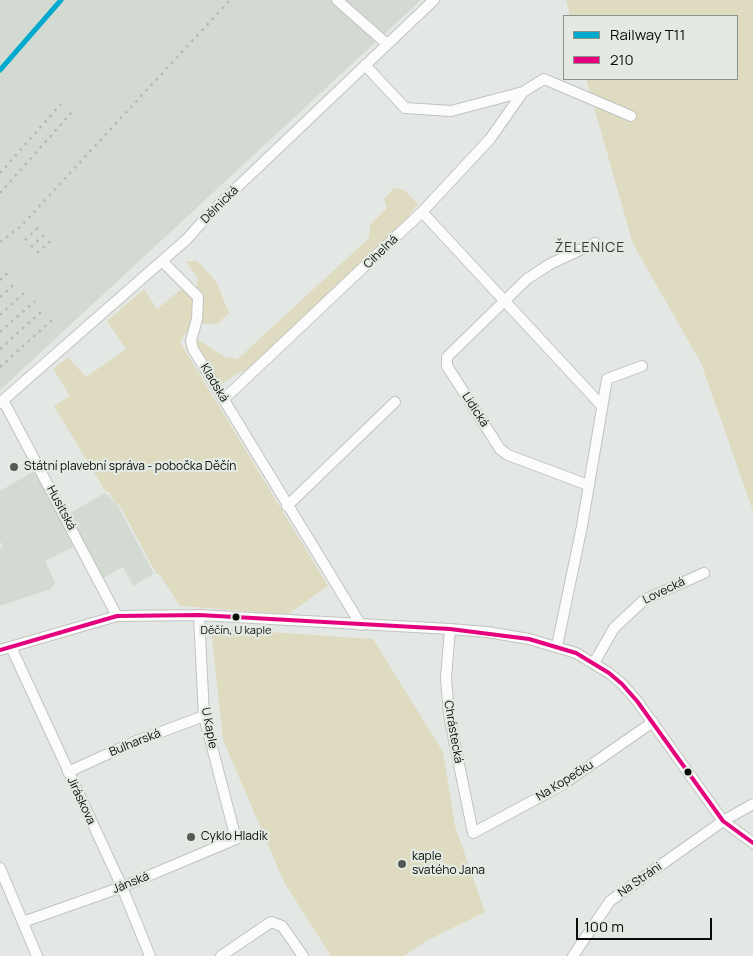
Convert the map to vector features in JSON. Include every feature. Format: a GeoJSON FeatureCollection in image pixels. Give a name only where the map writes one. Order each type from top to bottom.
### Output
{"type":"FeatureCollection","features":[{"type":"Feature","properties":{"kind":"street"},"geometry":{"type":"LineString","coordinates":[[336,0],[387,44]]}},
{"type":"Feature","properties":{"kind":"street","name":"Dělnická"},"geometry":{"type":"LineString","coordinates":[[1,401],[162,261],[434,0]]}},
{"type":"Feature","properties":{"kind":"street"},"geometry":{"type":"LineString","coordinates":[[365,65],[405,108],[451,111],[524,92],[544,79],[631,116]]}},
{"type":"Feature","properties":{"kind":"street","name":"Cihelná"},"geometry":{"type":"LineString","coordinates":[[224,399],[422,212],[490,139],[524,92]]}},
{"type":"Feature","properties":{"kind":"street"},"geometry":{"type":"LineString","coordinates":[[422,212],[602,406]]}},
{"type":"Feature","properties":{"kind":"street"},"geometry":{"type":"LineString","coordinates":[[504,300],[527,279],[550,264],[595,243]]}},
{"type":"Feature","properties":{"kind":"street","name":"Kladská"},"geometry":{"type":"LineString","coordinates":[[162,261],[198,297],[197,319],[191,341],[193,349],[361,625]]}},
{"type":"Feature","properties":{"kind":"street","name":"Lidická"},"geometry":{"type":"LineString","coordinates":[[504,300],[447,357],[447,366],[500,449],[508,456],[588,485]]}},
{"type":"Feature","properties":{"kind":"street"},"geometry":{"type":"LineString","coordinates":[[557,646],[607,379],[642,366]]}},
{"type":"Feature","properties":{"kind":"street","name":"Husitská"},"geometry":{"type":"LineString","coordinates":[[1,401],[117,616]]}},
{"type":"Feature","properties":{"kind":"street"},"geometry":{"type":"LineString","coordinates":[[287,506],[395,402]]}},
{"type":"Feature","properties":{"kind":"street","name":"Lovecká"},"geometry":{"type":"LineString","coordinates":[[594,663],[614,628],[644,600],[704,572]]}},
{"type":"Feature","properties":{"kind":"street"},"geometry":{"type":"LineString","coordinates":[[0,650],[117,616],[199,615],[487,632],[557,646],[594,663],[622,684],[653,722],[724,821],[753,843]]}},
{"type":"Feature","properties":{"kind":"street","name":"U Kaple"},"geometry":{"type":"LineString","coordinates":[[199,615],[204,716],[236,839]]}},
{"type":"Feature","properties":{"kind":"street","name":"Chrástecká"},"geometry":{"type":"LineString","coordinates":[[450,629],[446,678],[449,715],[473,833]]}},
{"type":"Feature","properties":{"kind":"street","name":"Jiráskova"},"geometry":{"type":"LineString","coordinates":[[11,646],[122,888],[150,956]]}},
{"type":"Feature","properties":{"kind":"street","name":"Bulharská"},"geometry":{"type":"LineString","coordinates":[[68,772],[134,742],[204,716]]}},
{"type":"Feature","properties":{"kind":"street","name":"Na Kopečku"},"geometry":{"type":"LineString","coordinates":[[473,833],[562,785],[653,722]]}},
{"type":"Feature","properties":{"kind":"street","name":"Na Stráni"},"geometry":{"type":"LineString","coordinates":[[573,956],[610,901],[724,821],[753,804]]}},
{"type":"Feature","properties":{"kind":"street","name":"Jánská"},"geometry":{"type":"LineString","coordinates":[[23,922],[122,888],[236,839]]}},
{"type":"Feature","properties":{"kind":"street"},"geometry":{"type":"LineString","coordinates":[[0,868],[37,956]]}},
{"type":"Feature","properties":{"kind":"street"},"geometry":{"type":"LineString","coordinates":[[221,956],[271,922],[282,926],[303,956]]}},
{"type":"Feature","properties":{"kind":"shaded area"},"geometry":{"type":"Polygon","coordinates":[[[0,0],[421,0],[0,390],[0,0]]]}},
{"type":"Feature","properties":{"kind":"shaded area"},"geometry":{"type":"Polygon","coordinates":[[[566,0],[753,0],[753,511],[701,363],[633,244],[586,80],[738,80],[738,15],[570,15],[566,0]]]}},
{"type":"Feature","properties":{"kind":"shaded area"},"geometry":{"type":"Polygon","coordinates":[[[394,188],[404,190],[418,204],[400,227],[245,372],[242,371],[220,385],[195,343],[198,340],[225,357],[237,359],[369,238],[370,225],[387,208],[384,199],[394,188]]]}},
{"type":"Feature","properties":{"kind":"shaded area"},"geometry":{"type":"Polygon","coordinates":[[[186,261],[197,261],[216,281],[229,313],[217,324],[201,324],[204,296],[196,289],[198,279],[186,261]]]}},
{"type":"Feature","properties":{"kind":"shaded area"},"geometry":{"type":"Polygon","coordinates":[[[184,287],[196,305],[194,322],[180,342],[328,586],[288,614],[180,606],[160,575],[156,573],[120,506],[116,504],[109,492],[106,492],[54,406],[70,396],[53,369],[68,357],[86,377],[126,349],[107,321],[144,289],[157,309],[184,287]]]}},
{"type":"Feature","properties":{"kind":"shaded area"},"geometry":{"type":"Polygon","coordinates":[[[34,471],[63,517],[105,493],[118,506],[154,574],[133,586],[123,567],[103,578],[83,542],[45,561],[55,582],[51,589],[0,606],[0,549],[3,547],[0,541],[0,491],[34,471]]]}},
{"type":"Feature","properties":{"kind":"shaded area"},"geometry":{"type":"Polygon","coordinates":[[[211,628],[373,639],[443,752],[455,826],[485,912],[426,941],[404,956],[331,956],[284,882],[223,740],[211,628]]]}},
{"type":"Feature","properties":{"kind":"railway"},"geometry":{"type":"LineString","coordinates":[[0,242],[22,225],[230,0]]}},
{"type":"Feature","properties":{"kind":"railway"},"geometry":{"type":"LineString","coordinates":[[0,173],[61,104]]}},
{"type":"Feature","properties":{"kind":"railway"},"geometry":{"type":"LineString","coordinates":[[0,193],[72,112]]}},
{"type":"Feature","properties":{"kind":"railway"},"geometry":{"type":"LineString","coordinates":[[25,240],[41,225]]}},
{"type":"Feature","properties":{"kind":"railway"},"geometry":{"type":"LineString","coordinates":[[31,247],[46,233]]}},
{"type":"Feature","properties":{"kind":"railway"},"geometry":{"type":"LineString","coordinates":[[37,253],[52,240]]}},
{"type":"Feature","properties":{"kind":"railway"},"geometry":{"type":"LineString","coordinates":[[0,280],[9,272]]}},
{"type":"Feature","properties":{"kind":"railway"},"geometry":{"type":"LineString","coordinates":[[0,297],[17,282]]}},
{"type":"Feature","properties":{"kind":"railway"},"geometry":{"type":"LineString","coordinates":[[0,315],[26,291]]}},
{"type":"Feature","properties":{"kind":"railway"},"geometry":{"type":"LineString","coordinates":[[0,332],[35,301]]}},
{"type":"Feature","properties":{"kind":"railway"},"geometry":{"type":"LineString","coordinates":[[0,349],[43,310]]}},
{"type":"Feature","properties":{"kind":"railway"},"geometry":{"type":"LineString","coordinates":[[0,367],[52,320]]}},
{"type":"Feature","properties":{"kind":"rail line","name":"T11"},"geometry":{"type":"LineString","coordinates":[[0,70],[61,0]]}},
{"type":"Feature","properties":{"kind":"transit line","name":"210"},"geometry":{"type":"LineString","coordinates":[[0,650],[117,616],[199,615],[450,629],[529,639],[576,653],[609,673],[622,684],[637,701],[723,821],[753,843]]}},
{"type":"Feature","properties":{"kind":"place","name":"Státní plavební správa - pobočka Děčín"},"geometry":{"type":"Point","coordinates":[14,467]}},
{"type":"Feature","properties":{"kind":"place","name":"Děčín, U kaple"},"geometry":{"type":"Point","coordinates":[236,617]}},
{"type":"Feature","properties":{"kind":"place","name":"Cyklo Hladík"},"geometry":{"type":"Point","coordinates":[191,837]}},
{"type":"Feature","properties":{"kind":"place","name":"kaple svatého Jana"},"geometry":{"type":"Point","coordinates":[402,864]}},
{"type":"Feature","properties":{"kind":"district","name":"ŽELENICE"},"geometry":{"type":"Point","coordinates":[590,248]}}]}
